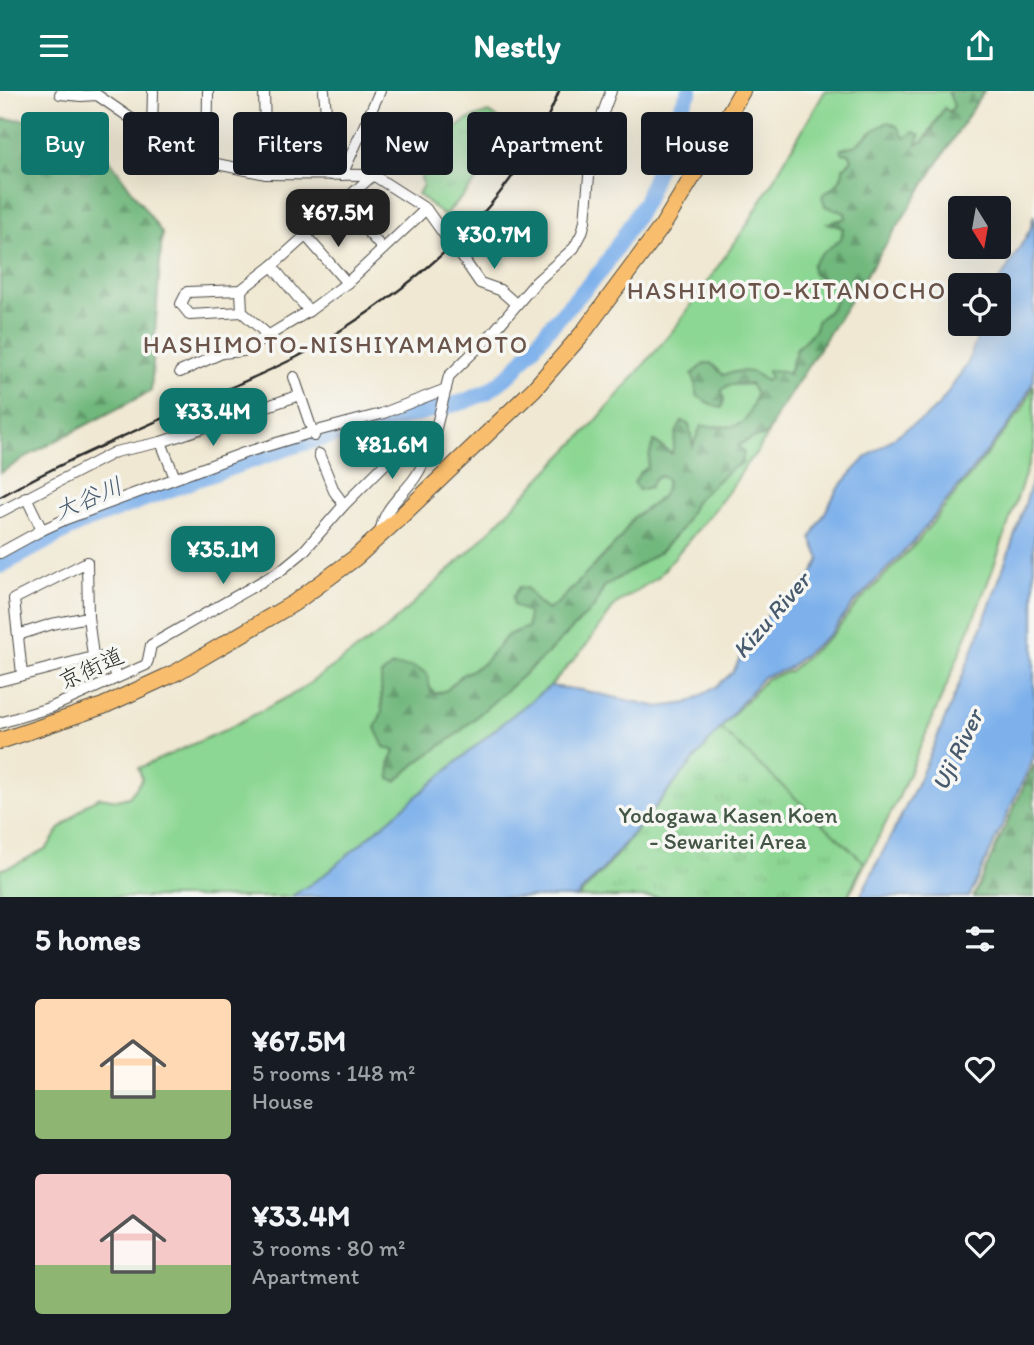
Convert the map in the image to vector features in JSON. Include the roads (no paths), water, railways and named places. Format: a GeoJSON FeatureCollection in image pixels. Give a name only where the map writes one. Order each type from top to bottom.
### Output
{"type":"FeatureCollection","features":[{"type":"Feature","properties":{"kind":"main road"},"geometry":{"type":"LineString","coordinates":[[0,741],[103,706],[177,672],[294,603],[355,558],[534,389],[582,334],[663,225],[741,91]]}},
{"type":"Feature","properties":{"kind":"street"},"geometry":{"type":"LineString","coordinates":[[152,112],[153,91]]}},
{"type":"Feature","properties":{"kind":"street"},"geometry":{"type":"LineString","coordinates":[[208,91],[208,112]]}},
{"type":"Feature","properties":{"kind":"street"},"geometry":{"type":"LineString","coordinates":[[264,91],[265,112]]}},
{"type":"Feature","properties":{"kind":"street"},"geometry":{"type":"LineString","coordinates":[[324,91],[327,112]]}},
{"type":"Feature","properties":{"kind":"street"},"geometry":{"type":"LineString","coordinates":[[347,155],[380,91]]}},
{"type":"Feature","properties":{"kind":"street"},"geometry":{"type":"LineString","coordinates":[[380,535],[384,514],[416,477],[428,453],[437,428],[449,376],[490,336],[536,282],[574,248],[582,233],[592,143],[611,91]]}},
{"type":"Feature","properties":{"kind":"street"},"geometry":{"type":"LineString","coordinates":[[60,94],[80,96],[97,93],[124,112]]}},
{"type":"Feature","properties":{"kind":"street"},"geometry":{"type":"LineString","coordinates":[[268,335],[242,312],[190,315],[181,305],[187,292],[241,290],[272,266],[373,175],[426,209],[446,237]]}},
{"type":"Feature","properties":{"kind":"street"},"geometry":{"type":"LineString","coordinates":[[342,203],[383,249]]}},
{"type":"Feature","properties":{"kind":"street"},"geometry":{"type":"LineString","coordinates":[[180,372],[222,353],[243,351],[309,311],[347,283],[426,209]]}},
{"type":"Feature","properties":{"kind":"street"},"geometry":{"type":"LineString","coordinates":[[306,236],[347,283]]}},
{"type":"Feature","properties":{"kind":"street"},"geometry":{"type":"LineString","coordinates":[[458,251],[480,282],[500,290],[516,304]]}},
{"type":"Feature","properties":{"kind":"street"},"geometry":{"type":"LineString","coordinates":[[272,266],[309,311]]}},
{"type":"Feature","properties":{"kind":"street"},"geometry":{"type":"LineString","coordinates":[[241,290],[242,312]]}},
{"type":"Feature","properties":{"kind":"street"},"geometry":{"type":"LineString","coordinates":[[294,377],[314,434]]}},
{"type":"Feature","properties":{"kind":"street"},"geometry":{"type":"LineString","coordinates":[[0,553],[66,519],[176,478],[244,453],[381,414],[446,389]]}},
{"type":"Feature","properties":{"kind":"street"},"geometry":{"type":"LineString","coordinates":[[0,512],[115,452],[161,442],[300,395]]}},
{"type":"Feature","properties":{"kind":"street","name":"京街道"},"geometry":{"type":"LineString","coordinates":[[0,723],[52,707],[145,665],[152,645],[280,571],[303,552],[344,505],[411,439],[437,428]]}},
{"type":"Feature","properties":{"kind":"street"},"geometry":{"type":"LineString","coordinates":[[161,442],[176,478]]}},
{"type":"Feature","properties":{"kind":"street"},"geometry":{"type":"LineString","coordinates":[[319,454],[334,491],[344,505]]}},
{"type":"Feature","properties":{"kind":"street"},"geometry":{"type":"LineString","coordinates":[[26,498],[42,530]]}},
{"type":"Feature","properties":{"kind":"street"},"geometry":{"type":"LineString","coordinates":[[22,674],[14,600],[87,562],[88,617],[93,656]]}},
{"type":"Feature","properties":{"kind":"street"},"geometry":{"type":"LineString","coordinates":[[18,635],[52,624],[88,617]]}},
{"type":"Feature","properties":{"kind":"street"},"geometry":{"type":"LineString","coordinates":[[0,681],[93,656],[108,662],[118,677]]}},
{"type":"Feature","properties":{"kind":"water","name":"Kizu River"},"geometry":{"type":"Polygon","coordinates":[[[1034,215],[1034,380],[1010,423],[914,541],[854,603],[831,633],[787,669],[763,677],[604,868],[576,897],[291,897],[323,876],[550,686],[659,707],[688,703],[717,686],[733,672],[740,658],[753,647],[765,618],[791,601],[814,571],[820,559],[811,538],[837,490],[864,459],[926,417],[939,405],[968,363],[978,336],[1011,336],[1011,273],[1004,273],[1030,230],[1034,215]]]}},
{"type":"Feature","properties":{"kind":"water","name":"Uji River"},"geometry":{"type":"Polygon","coordinates":[[[1034,475],[1034,757],[969,897],[860,897],[915,789],[953,700],[996,589],[1034,475]]]}},
{"type":"Feature","properties":{"kind":"waterway","name":"大谷川"},"geometry":{"type":"LineString","coordinates":[[0,566],[79,524],[198,479],[297,445],[463,402],[487,392],[512,373],[602,270],[645,202],[681,107],[690,91]]}},
{"type":"Feature","properties":{"kind":"railway"},"geometry":{"type":"LineString","coordinates":[[0,497],[85,454],[297,357],[380,304],[443,254],[498,195],[522,163],[559,91]]}},
{"type":"Feature","properties":{"kind":"district","name":"HASHIMOTO-KITANOCHO"},"geometry":{"type":"Point","coordinates":[787,290]}},
{"type":"Feature","properties":{"kind":"district","name":"HASHIMOTO-NISHIYAMAMOTO"},"geometry":{"type":"Point","coordinates":[336,344]}},
{"type":"Feature","properties":{"kind":"park label","name":"Yodogawa Kasen Koen - Sewaritei Area"},"geometry":{"type":"Point","coordinates":[728,828]}}]}
